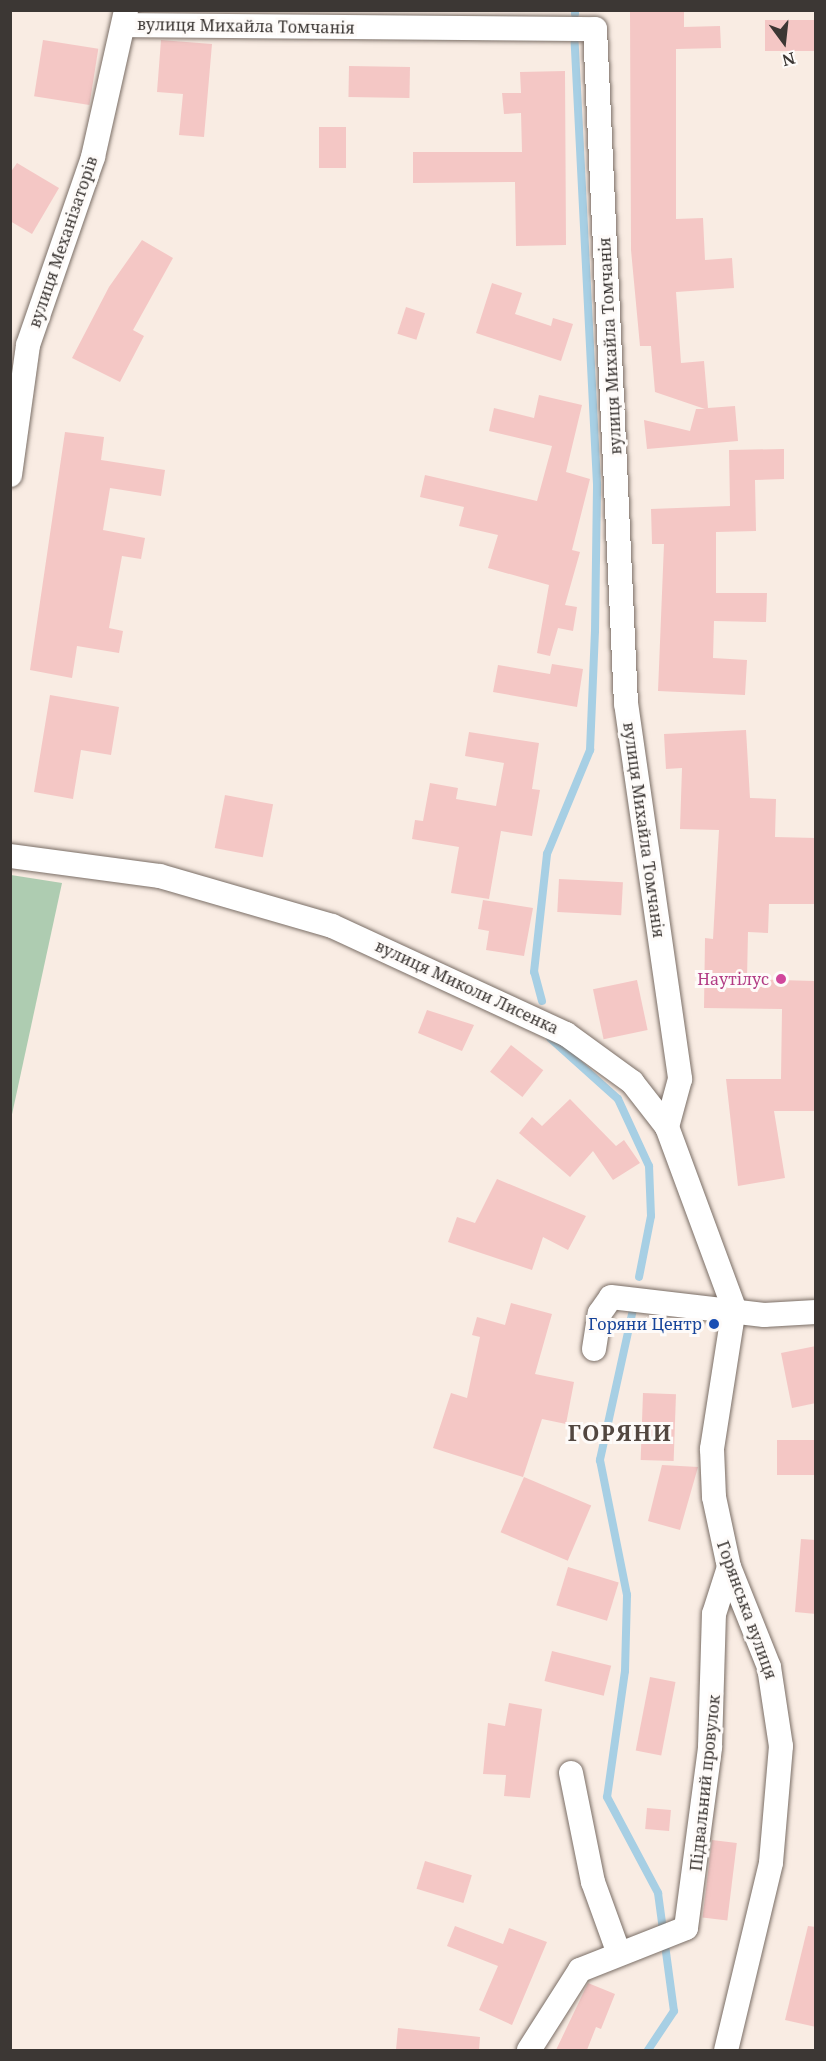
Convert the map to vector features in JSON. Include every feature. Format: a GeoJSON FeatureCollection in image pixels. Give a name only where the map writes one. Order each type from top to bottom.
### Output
{"type":"FeatureCollection","features":[{"type":"Feature","properties":{"kind":"street","name":"вулиця Михайла Томчанія"},"geometry":{"type":"LineString","coordinates":[[125,18],[595,20],[626,704],[680,1079],[667,1127]]}},
{"type":"Feature","properties":{"kind":"street","name":"вулиця Механізаторів"},"geometry":{"type":"LineString","coordinates":[[10,475],[28,345],[93,157],[125,18]]}},
{"type":"Feature","properties":{"kind":"street","name":"вулиця Миколи Лисенка"},"geometry":{"type":"LineString","coordinates":[[10,856],[160,876],[332,926],[566,1034],[632,1082],[667,1127],[734,1308]]}},
{"type":"Feature","properties":{"kind":"street"},"geometry":{"type":"LineString","coordinates":[[594,1349],[600,1313],[610,1297],[734,1308],[764,1315],[816,1312]]}},
{"type":"Feature","properties":{"kind":"street","name":"Горянська вулиця"},"geometry":{"type":"LineString","coordinates":[[726,2050],[771,1863],[781,1746],[769,1667],[729,1567],[715,1507],[712,1449],[734,1308]]}},
{"type":"Feature","properties":{"kind":"street","name":"Підвальний провулок"},"geometry":{"type":"LineString","coordinates":[[529,2050],[580,1970],[618,1951],[663,1939],[686,1928],[691,1914],[715,1692],[714,1614],[729,1567]]}},
{"type":"Feature","properties":{"kind":"street"},"geometry":{"type":"LineString","coordinates":[[571,1773],[593,1882],[618,1951]]}},
{"type":"Feature","properties":{"kind":"green space"},"geometry":{"type":"Polygon","coordinates":[[[10,876],[62,883],[11,1119],[10,876]]]}},
{"type":"Feature","properties":{"kind":"building"},"geometry":{"type":"Polygon","coordinates":[[[630,10],[684,10],[684,27],[720,26],[721,48],[676,49],[676,219],[703,218],[705,260],[732,258],[734,288],[676,292],[681,363],[704,361],[708,408],[735,406],[738,441],[647,449],[644,420],[690,431],[696,409],[705,409],[655,392],[651,346],[640,346],[631,250],[630,10]]]}},
{"type":"Feature","properties":{"kind":"building"},"geometry":{"type":"Polygon","coordinates":[[[765,20],[816,20],[816,51],[765,51],[765,20]]]}},
{"type":"Feature","properties":{"kind":"building"},"geometry":{"type":"Polygon","coordinates":[[[43,40],[98,49],[89,105],[34,96],[43,40]]]}},
{"type":"Feature","properties":{"kind":"building"},"geometry":{"type":"Polygon","coordinates":[[[161,40],[212,44],[204,137],[179,135],[183,94],[157,92],[161,40]]]}},
{"type":"Feature","properties":{"kind":"building"},"geometry":{"type":"Polygon","coordinates":[[[349,66],[410,67],[409,98],[348,97],[349,66]]]}},
{"type":"Feature","properties":{"kind":"building"},"geometry":{"type":"Polygon","coordinates":[[[565,71],[566,245],[516,246],[515,182],[413,183],[413,152],[522,152],[521,113],[504,114],[502,93],[521,93],[520,72],[565,71]]]}},
{"type":"Feature","properties":{"kind":"building"},"geometry":{"type":"Polygon","coordinates":[[[319,127],[346,127],[346,168],[319,168],[319,127]]]}},
{"type":"Feature","properties":{"kind":"building"},"geometry":{"type":"Polygon","coordinates":[[[17,163],[59,188],[32,234],[10,221],[10,173],[17,163]]]}},
{"type":"Feature","properties":{"kind":"building"},"geometry":{"type":"Polygon","coordinates":[[[142,240],[173,258],[133,330],[144,336],[120,382],[72,358],[109,287],[142,240]]]}},
{"type":"Feature","properties":{"kind":"building"},"geometry":{"type":"Polygon","coordinates":[[[492,283],[522,293],[515,314],[551,326],[553,318],[573,324],[561,361],[476,333],[492,283]]]}},
{"type":"Feature","properties":{"kind":"building"},"geometry":{"type":"Polygon","coordinates":[[[406,307],[425,313],[416,340],[397,334],[406,307]]]}},
{"type":"Feature","properties":{"kind":"building"},"geometry":{"type":"Polygon","coordinates":[[[539,395],[582,405],[566,472],[590,479],[572,550],[580,552],[565,605],[577,607],[573,631],[558,628],[550,656],[537,653],[549,585],[488,568],[498,535],[459,526],[464,507],[420,497],[425,475],[537,501],[552,446],[489,431],[494,408],[534,418],[539,395]]]}},
{"type":"Feature","properties":{"kind":"building"},"geometry":{"type":"Polygon","coordinates":[[[65,432],[104,437],[101,460],[165,470],[161,496],[110,488],[103,530],[145,538],[141,559],[122,556],[109,628],[123,631],[119,653],[77,646],[72,678],[30,670],[65,432]]]}},
{"type":"Feature","properties":{"kind":"building"},"geometry":{"type":"Polygon","coordinates":[[[784,449],[784,479],[755,480],[756,531],[716,532],[716,593],[767,593],[766,622],[714,621],[713,658],[747,660],[745,695],[658,691],[664,544],[652,544],[651,509],[730,506],[729,450],[784,449]]]}},
{"type":"Feature","properties":{"kind":"building"},"geometry":{"type":"Polygon","coordinates":[[[552,664],[583,669],[577,707],[493,692],[498,665],[550,674],[552,664]]]}},
{"type":"Feature","properties":{"kind":"building"},"geometry":{"type":"Polygon","coordinates":[[[50,695],[119,707],[111,755],[81,750],[73,799],[34,792],[50,695]]]}},
{"type":"Feature","properties":{"kind":"building"},"geometry":{"type":"Polygon","coordinates":[[[746,730],[750,798],[776,799],[775,837],[816,838],[815,904],[769,904],[768,933],[748,932],[747,979],[814,981],[816,1111],[774,1111],[785,1178],[738,1186],[726,1079],[781,1079],[782,1009],[704,1008],[705,938],[713,939],[719,830],[680,829],[682,768],[666,769],[664,734],[746,730]]]}},
{"type":"Feature","properties":{"kind":"building"},"geometry":{"type":"Polygon","coordinates":[[[469,732],[539,743],[532,789],[540,790],[532,836],[501,831],[489,899],[451,893],[459,847],[412,839],[415,820],[423,821],[430,783],[458,788],[456,799],[496,806],[504,763],[465,756],[469,732]]]}},
{"type":"Feature","properties":{"kind":"building"},"geometry":{"type":"Polygon","coordinates":[[[225,795],[273,804],[263,857],[215,848],[225,795]]]}},
{"type":"Feature","properties":{"kind":"building"},"geometry":{"type":"Polygon","coordinates":[[[559,879],[623,882],[621,915],[557,912],[559,879]]]}},
{"type":"Feature","properties":{"kind":"building"},"geometry":{"type":"Polygon","coordinates":[[[483,900],[533,908],[524,956],[486,950],[489,931],[478,929],[483,900]]]}},
{"type":"Feature","properties":{"kind":"building"},"geometry":{"type":"Polygon","coordinates":[[[637,980],[648,1030],[604,1039],[593,989],[637,980]]]}},
{"type":"Feature","properties":{"kind":"building"},"geometry":{"type":"Polygon","coordinates":[[[427,1010],[474,1025],[462,1051],[418,1033],[427,1010]]]}},
{"type":"Feature","properties":{"kind":"building"},"geometry":{"type":"Polygon","coordinates":[[[511,1045],[543,1070],[522,1097],[490,1072],[511,1045]]]}},
{"type":"Feature","properties":{"kind":"building"},"geometry":{"type":"Polygon","coordinates":[[[570,1099],[616,1146],[624,1140],[640,1163],[613,1180],[593,1151],[570,1177],[519,1133],[532,1117],[542,1126],[570,1099]]]}},
{"type":"Feature","properties":{"kind":"building"},"geometry":{"type":"Polygon","coordinates":[[[497,1179],[586,1216],[568,1250],[543,1237],[532,1270],[448,1242],[457,1217],[475,1223],[497,1179]]]}},
{"type":"Feature","properties":{"kind":"building"},"geometry":{"type":"Polygon","coordinates":[[[511,1303],[552,1314],[535,1374],[574,1382],[566,1424],[542,1419],[523,1477],[433,1448],[451,1393],[467,1398],[480,1337],[472,1335],[477,1317],[505,1325],[511,1303]]]}},
{"type":"Feature","properties":{"kind":"building"},"geometry":{"type":"Polygon","coordinates":[[[816,1346],[816,1403],[792,1408],[781,1353],[816,1346]]]}},
{"type":"Feature","properties":{"kind":"building"},"geometry":{"type":"Polygon","coordinates":[[[643,1393],[676,1394],[674,1461],[641,1460],[643,1393]]]}},
{"type":"Feature","properties":{"kind":"building"},"geometry":{"type":"Polygon","coordinates":[[[777,1440],[816,1440],[816,1475],[777,1475],[777,1440]]]}},
{"type":"Feature","properties":{"kind":"building"},"geometry":{"type":"Polygon","coordinates":[[[662,1465],[698,1467],[680,1530],[648,1521],[662,1465]]]}},
{"type":"Feature","properties":{"kind":"building"},"geometry":{"type":"Polygon","coordinates":[[[524,1477],[591,1506],[568,1561],[501,1532],[524,1477]]]}},
{"type":"Feature","properties":{"kind":"building"},"geometry":{"type":"Polygon","coordinates":[[[801,1539],[816,1540],[816,1614],[795,1612],[801,1539]]]}},
{"type":"Feature","properties":{"kind":"building"},"geometry":{"type":"Polygon","coordinates":[[[568,1567],[619,1582],[607,1621],[556,1605],[568,1567]]]}},
{"type":"Feature","properties":{"kind":"building"},"geometry":{"type":"Polygon","coordinates":[[[552,1651],[611,1666],[604,1696],[545,1681],[552,1651]]]}},
{"type":"Feature","properties":{"kind":"building"},"geometry":{"type":"Polygon","coordinates":[[[650,1677],[676,1682],[661,1756],[636,1751],[650,1677]]]}},
{"type":"Feature","properties":{"kind":"building"},"geometry":{"type":"Polygon","coordinates":[[[509,1703],[542,1709],[530,1798],[504,1796],[506,1775],[483,1774],[488,1723],[505,1726],[509,1703]]]}},
{"type":"Feature","properties":{"kind":"building"},"geometry":{"type":"Polygon","coordinates":[[[647,1808],[671,1810],[669,1831],[645,1829],[647,1808]]]}},
{"type":"Feature","properties":{"kind":"building"},"geometry":{"type":"Polygon","coordinates":[[[712,1840],[737,1843],[727,1920],[702,1917],[712,1840]]]}},
{"type":"Feature","properties":{"kind":"building"},"geometry":{"type":"Polygon","coordinates":[[[425,1861],[472,1875],[463,1903],[417,1889],[425,1861]]]}},
{"type":"Feature","properties":{"kind":"building"},"geometry":{"type":"Polygon","coordinates":[[[455,1926],[503,1944],[509,1928],[547,1942],[512,2025],[479,2010],[498,1966],[447,1946],[455,1926]]]}},
{"type":"Feature","properties":{"kind":"building"},"geometry":{"type":"Polygon","coordinates":[[[808,1926],[816,1927],[816,2027],[785,2020],[808,1926]]]}},
{"type":"Feature","properties":{"kind":"building"},"geometry":{"type":"Polygon","coordinates":[[[588,1983],[615,1994],[601,2029],[596,2027],[587,2050],[556,2050],[588,1983]]]}},
{"type":"Feature","properties":{"kind":"building"},"geometry":{"type":"Polygon","coordinates":[[[398,2028],[480,2037],[479,2050],[396,2050],[398,2028]]]}},
{"type":"Feature","properties":{"kind":"waterway"},"geometry":{"type":"LineString","coordinates":[[542,1001],[534,972],[547,854],[590,750],[595,631],[597,484],[575,43]]}},
{"type":"Feature","properties":{"kind":"waterway"},"geometry":{"type":"LineString","coordinates":[[550,1038],[618,1099],[649,1166],[651,1216],[639,1277]]}},
{"type":"Feature","properties":{"kind":"waterway"},"geometry":{"type":"LineString","coordinates":[[634,1305],[600,1460],[627,1595],[625,1671],[607,1797],[658,1893],[674,2011],[648,2050]]}},
{"type":"Feature","properties":{"kind":"place","name":"Наутілус"},"geometry":{"type":"Point","coordinates":[781,979]}},
{"type":"Feature","properties":{"kind":"place","name":"Горяни Центр"},"geometry":{"type":"Point","coordinates":[714,1324]}},
{"type":"Feature","properties":{"kind":"district","name":"ГОРЯНИ"},"geometry":{"type":"Point","coordinates":[620,1433]}}]}
